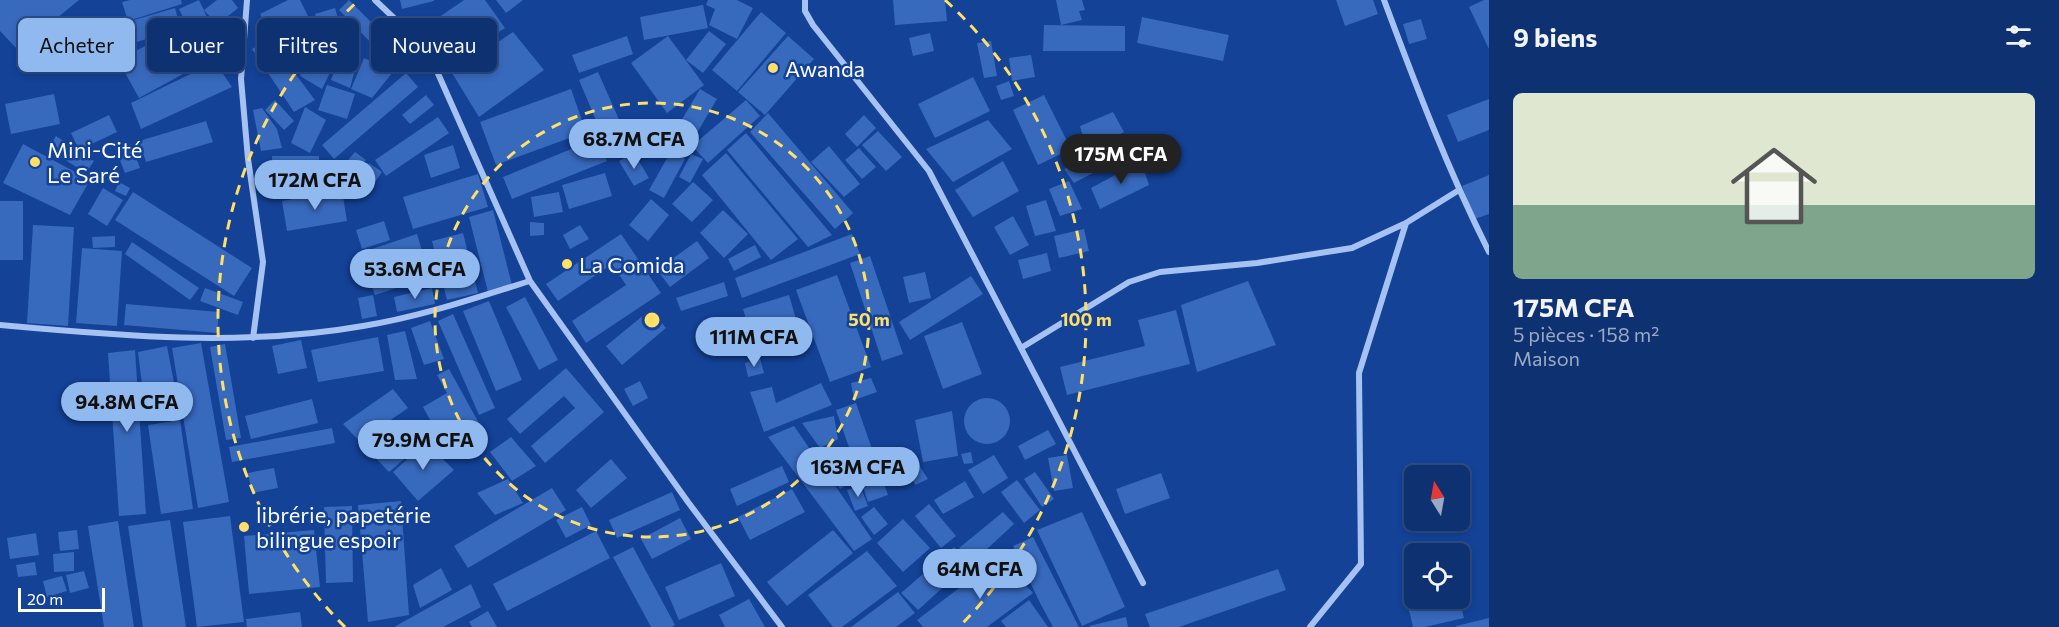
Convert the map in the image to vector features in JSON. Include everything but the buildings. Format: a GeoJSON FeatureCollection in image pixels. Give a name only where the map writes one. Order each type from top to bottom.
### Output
{"type":"FeatureCollection","features":[{"type":"Feature","properties":{"kind":"street"},"geometry":{"type":"LineString","coordinates":[[247,0],[241,79],[248,159],[263,262],[253,338]]}},
{"type":"Feature","properties":{"kind":"street"},"geometry":{"type":"LineString","coordinates":[[375,0],[417,40],[432,60],[530,281],[688,502],[782,627]]}},
{"type":"Feature","properties":{"kind":"street"},"geometry":{"type":"LineString","coordinates":[[805,0],[805,11],[813,26],[929,171],[1143,583]]}},
{"type":"Feature","properties":{"kind":"street"},"geometry":{"type":"LineString","coordinates":[[1384,0],[1459,190],[1489,252]]}},
{"type":"Feature","properties":{"kind":"street"},"geometry":{"type":"LineString","coordinates":[[1021,348],[1129,282],[1145,276],[1257,263],[1352,248],[1406,223],[1459,190]]}},
{"type":"Feature","properties":{"kind":"street"},"geometry":{"type":"LineString","coordinates":[[1310,627],[1361,564],[1359,373],[1406,223]]}},
{"type":"Feature","properties":{"kind":"street"},"geometry":{"type":"LineString","coordinates":[[0,325],[105,334],[253,338],[364,326],[432,311],[530,281]]}},
{"type":"Feature","properties":{"kind":"place","name":"Awanda"},"geometry":{"type":"Point","coordinates":[773,68]}},
{"type":"Feature","properties":{"kind":"place","name":"Mini-Cité Le Saré"},"geometry":{"type":"Point","coordinates":[35,162]}},
{"type":"Feature","properties":{"kind":"place","name":"La Comida"},"geometry":{"type":"Point","coordinates":[567,264]}},
{"type":"Feature","properties":{"kind":"place","name":"librérie, papetérie bilingue espoir"},"geometry":{"type":"Point","coordinates":[244,527]}}]}
